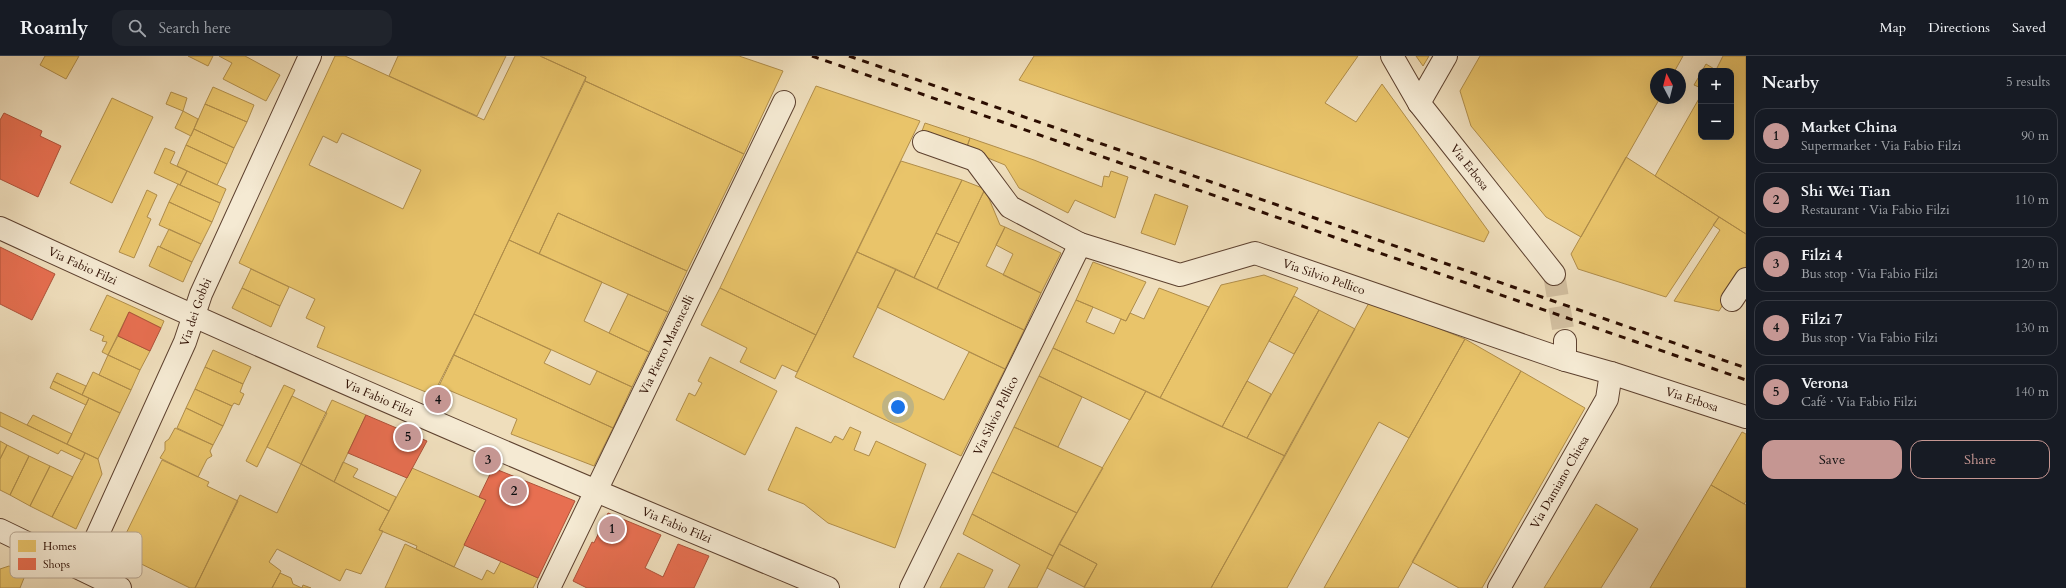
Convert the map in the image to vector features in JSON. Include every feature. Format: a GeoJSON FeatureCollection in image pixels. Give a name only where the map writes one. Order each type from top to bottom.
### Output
{"type":"FeatureCollection","features":[{"type":"Feature","properties":{"kind":"street","name":"Via dei Gobbi"},"geometry":{"type":"LineString","coordinates":[[98,532],[194,317],[201,294],[310,56]]}},
{"type":"Feature","properties":{"kind":"street","name":"Via Erbosa"},"geometry":{"type":"LineString","coordinates":[[1392,56],[1420,103],[1554,274]]}},
{"type":"Feature","properties":{"kind":"street"},"geometry":{"type":"LineString","coordinates":[[1420,103],[1446,56]]}},
{"type":"Feature","properties":{"kind":"street","name":"Via Pietro Maroncelli"},"geometry":{"type":"LineString","coordinates":[[549,588],[784,102]]}},
{"type":"Feature","properties":{"kind":"street","name":"Via Silvio Pellico"},"geometry":{"type":"LineString","coordinates":[[924,142],[975,160],[1010,207],[1080,244],[1180,275],[1255,253],[1565,351]]}},
{"type":"Feature","properties":{"kind":"street","name":"Via Fabio Filzi"},"geometry":{"type":"LineString","coordinates":[[0,228],[194,317],[595,492],[828,588]]}},
{"type":"Feature","properties":{"kind":"street","name":"Via Silvio Pellico"},"geometry":{"type":"LineString","coordinates":[[911,588],[1080,244]]}},
{"type":"Feature","properties":{"kind":"street"},"geometry":{"type":"LineString","coordinates":[[1732,300],[1746,279]]}},
{"type":"Feature","properties":{"kind":"street","name":"Via Erbosa"},"geometry":{"type":"LineString","coordinates":[[1565,351],[1611,373],[1746,417]]}},
{"type":"Feature","properties":{"kind":"street","name":"Via Damiano Chiesa"},"geometry":{"type":"LineString","coordinates":[[1499,588],[1607,399],[1611,373]]}},
{"type":"Feature","properties":{"kind":"street"},"geometry":{"type":"LineString","coordinates":[[0,530],[10,535]]}},
{"type":"Feature","properties":{"kind":"street"},"geometry":{"type":"LineString","coordinates":[[100,578],[120,588]]}},
{"type":"Feature","properties":{"kind":"building: Homes"},"geometry":{"type":"Polygon","coordinates":[[[45,56],[79,56],[66,79],[40,65],[45,56]]]}},
{"type":"Feature","properties":{"kind":"building: Homes"},"geometry":{"type":"Polygon","coordinates":[[[188,56],[213,56],[208,66],[188,56]]]}},
{"type":"Feature","properties":{"kind":"building: Homes"},"geometry":{"type":"Polygon","coordinates":[[[219,56],[245,56],[280,75],[266,101],[223,79],[232,63],[219,56]]]}},
{"type":"Feature","properties":{"kind":"building: Homes"},"geometry":{"type":"Polygon","coordinates":[[[335,56],[345,56],[484,120],[515,56],[540,56],[586,77],[474,314],[433,395],[317,347],[325,327],[306,318],[315,299],[239,263],[335,56]],[[342,133],[337,143],[323,136],[309,165],[403,209],[421,170],[342,133]]]}},
{"type":"Feature","properties":{"kind":"building: Homes"},"geometry":{"type":"Polygon","coordinates":[[[398,56],[506,56],[477,116],[389,76],[398,56]]]}},
{"type":"Feature","properties":{"kind":"building: Homes"},"geometry":{"type":"Polygon","coordinates":[[[540,56],[739,56],[783,71],[744,154],[585,81],[586,77],[540,56]]]}},
{"type":"Feature","properties":{"kind":"building: Homes"},"geometry":{"type":"Polygon","coordinates":[[[1034,56],[1358,56],[1325,103],[1356,122],[1382,84],[1489,232],[1484,242],[1019,80],[1034,56]]]}},
{"type":"Feature","properties":{"kind":"building: Homes"},"geometry":{"type":"Polygon","coordinates":[[[1416,56],[1429,56],[1423,66],[1416,56]]]}},
{"type":"Feature","properties":{"kind":"building: Homes"},"geometry":{"type":"Polygon","coordinates":[[[1480,56],[1683,56],[1676,68],[1650,68],[1650,104],[1657,104],[1581,237],[1546,217],[1471,126],[1460,91],[1480,56]]]}},
{"type":"Feature","properties":{"kind":"building: Homes"},"geometry":{"type":"Polygon","coordinates":[[[1723,56],[1746,56],[1746,234],[1655,176],[1698,100],[1698,140],[1734,140],[1734,68],[1717,68],[1723,56]]]}},
{"type":"Feature","properties":{"kind":"building: Homes"},"geometry":{"type":"Polygon","coordinates":[[[1706,64],[1713,68],[1704,68],[1706,64]]]}},
{"type":"Feature","properties":{"kind":"building: Homes"},"geometry":{"type":"Polygon","coordinates":[[[1698,78],[1698,87],[1694,85],[1698,78]]]}},
{"type":"Feature","properties":{"kind":"building: Homes"},"geometry":{"type":"Polygon","coordinates":[[[585,81],[744,154],[687,271],[558,213],[539,254],[509,240],[585,81]]]}},
{"type":"Feature","properties":{"kind":"building: Homes"},"geometry":{"type":"Polygon","coordinates":[[[816,86],[920,121],[816,335],[720,288],[816,86]]]}},
{"type":"Feature","properties":{"kind":"building: Homes"},"geometry":{"type":"Polygon","coordinates":[[[213,87],[254,105],[247,122],[205,104],[213,87]]]}},
{"type":"Feature","properties":{"kind":"building: Homes"},"geometry":{"type":"Polygon","coordinates":[[[171,92],[187,98],[183,111],[166,104],[171,92]]]}},
{"type":"Feature","properties":{"kind":"building: Homes"},"geometry":{"type":"Polygon","coordinates":[[[112,98],[153,117],[112,203],[70,183],[112,98]]]}},
{"type":"Feature","properties":{"kind":"building: Homes"},"geometry":{"type":"Polygon","coordinates":[[[205,104],[247,122],[234,148],[194,129],[205,104]]]}},
{"type":"Feature","properties":{"kind":"building: Homes"},"geometry":{"type":"Polygon","coordinates":[[[183,111],[198,119],[191,136],[175,128],[183,111]]]}},
{"type":"Feature","properties":{"kind":"building: Homes"},"geometry":{"type":"Polygon","coordinates":[[[925,123],[970,138],[967,147],[922,131],[925,123]]]}},
{"type":"Feature","properties":{"kind":"building: Homes"},"geometry":{"type":"Polygon","coordinates":[[[194,129],[234,148],[227,164],[186,145],[194,129]]]}},
{"type":"Feature","properties":{"kind":"building: Homes"},"geometry":{"type":"Polygon","coordinates":[[[970,138],[1034,160],[1102,187],[1104,176],[1109,177],[1111,171],[1128,177],[1115,218],[1075,200],[1068,213],[1019,188],[1005,165],[966,149],[970,138]]]}},
{"type":"Feature","properties":{"kind":"building: Homes"},"geometry":{"type":"Polygon","coordinates":[[[186,145],[227,164],[217,185],[177,166],[186,145]]]}},
{"type":"Feature","properties":{"kind":"building: Homes"},"geometry":{"type":"Polygon","coordinates":[[[165,148],[175,152],[170,163],[187,171],[180,185],[154,173],[165,148]]]}},
{"type":"Feature","properties":{"kind":"building: Homes"},"geometry":{"type":"Polygon","coordinates":[[[1626,157],[1719,217],[1666,297],[1578,269],[1571,254],[1626,157]]]}},
{"type":"Feature","properties":{"kind":"building: Homes"},"geometry":{"type":"Polygon","coordinates":[[[901,161],[962,180],[914,278],[857,252],[901,161]]]}},
{"type":"Feature","properties":{"kind":"building: Homes"},"geometry":{"type":"Polygon","coordinates":[[[187,171],[226,189],[220,203],[180,185],[187,171]]]}},
{"type":"Feature","properties":{"kind":"building: Homes"},"geometry":{"type":"Polygon","coordinates":[[[962,180],[985,189],[959,243],[936,233],[962,180]]]}},
{"type":"Feature","properties":{"kind":"building: Homes"},"geometry":{"type":"Polygon","coordinates":[[[178,184],[220,203],[212,222],[169,202],[178,184]]]}},
{"type":"Feature","properties":{"kind":"building: Homes"},"geometry":{"type":"Polygon","coordinates":[[[985,189],[1000,225],[1005,227],[986,266],[1041,293],[1024,330],[937,289],[985,189]]]}},
{"type":"Feature","properties":{"kind":"building: Homes"},"geometry":{"type":"Polygon","coordinates":[[[147,190],[157,195],[147,217],[151,219],[134,258],[119,252],[147,190]]]}},
{"type":"Feature","properties":{"kind":"building: Homes"},"geometry":{"type":"Polygon","coordinates":[[[1155,194],[1188,206],[1175,245],[1141,233],[1155,194]]]}},
{"type":"Feature","properties":{"kind":"building: Homes"},"geometry":{"type":"Polygon","coordinates":[[[169,202],[212,222],[201,244],[159,225],[169,202]]]}},
{"type":"Feature","properties":{"kind":"building: Homes"},"geometry":{"type":"Polygon","coordinates":[[[558,213],[687,271],[668,312],[539,254],[558,213]]]}},
{"type":"Feature","properties":{"kind":"building: Homes"},"geometry":{"type":"Polygon","coordinates":[[[1719,217],[1746,234],[1746,268],[1719,311],[1674,301],[1720,230],[1713,225],[1719,217]]]}},
{"type":"Feature","properties":{"kind":"building: Homes"},"geometry":{"type":"Polygon","coordinates":[[[1005,227],[1061,253],[1041,293],[1003,275],[1013,254],[996,245],[1005,227]]]}},
{"type":"Feature","properties":{"kind":"building: Homes"},"geometry":{"type":"Polygon","coordinates":[[[169,229],[201,244],[192,262],[160,247],[169,229]]]}},
{"type":"Feature","properties":{"kind":"building: Homes"},"geometry":{"type":"Polygon","coordinates":[[[936,233],[959,243],[937,289],[914,278],[936,233]]]}},
{"type":"Feature","properties":{"kind":"building: Homes"},"geometry":{"type":"Polygon","coordinates":[[[509,240],[602,282],[584,321],[649,352],[632,387],[474,314],[509,240]]]}},
{"type":"Feature","properties":{"kind":"building: Homes"},"geometry":{"type":"Polygon","coordinates":[[[158,246],[192,262],[183,282],[149,266],[158,246]]]}},
{"type":"Feature","properties":{"kind":"building: Homes"},"geometry":{"type":"Polygon","coordinates":[[[857,252],[896,269],[853,357],[944,400],[969,352],[1005,369],[961,456],[795,377],[857,252]]]}},
{"type":"Feature","properties":{"kind":"building: Homes"},"geometry":{"type":"Polygon","coordinates":[[[1093,262],[1146,282],[1126,321],[1076,300],[1093,262]]]}},
{"type":"Feature","properties":{"kind":"building: Homes"},"geometry":{"type":"Polygon","coordinates":[[[251,269],[289,287],[280,306],[242,288],[251,269]]]}},
{"type":"Feature","properties":{"kind":"building: Homes"},"geometry":{"type":"Polygon","coordinates":[[[896,269],[1024,330],[1005,369],[877,307],[896,269]]]}},
{"type":"Feature","properties":{"kind":"building: Homes"},"geometry":{"type":"Polygon","coordinates":[[[1264,275],[1298,288],[1222,427],[1160,398],[1221,285],[1264,275]]]}},
{"type":"Feature","properties":{"kind":"building: Homes"},"geometry":{"type":"Polygon","coordinates":[[[242,288],[280,306],[271,327],[232,308],[242,288]]]}},
{"type":"Feature","properties":{"kind":"building: Homes"},"geometry":{"type":"Polygon","coordinates":[[[720,288],[816,335],[797,372],[782,365],[775,379],[740,362],[747,348],[701,325],[720,288]]]}},
{"type":"Feature","properties":{"kind":"building: Homes"},"geometry":{"type":"Polygon","coordinates":[[[1159,288],[1209,307],[1160,398],[1053,348],[1076,300],[1093,307],[1086,322],[1114,334],[1121,319],[1126,321],[1130,313],[1144,319],[1159,288]]]}},
{"type":"Feature","properties":{"kind":"building: Homes"},"geometry":{"type":"Polygon","coordinates":[[[628,294],[668,312],[649,352],[609,333],[628,294]]]}},
{"type":"Feature","properties":{"kind":"building: Homes"},"geometry":{"type":"Polygon","coordinates":[[[107,295],[164,321],[161,328],[129,312],[108,355],[102,352],[107,342],[102,341],[104,336],[90,330],[107,295]]]}},
{"type":"Feature","properties":{"kind":"building: Homes"},"geometry":{"type":"Polygon","coordinates":[[[1294,296],[1319,310],[1294,354],[1269,341],[1294,296]]]}},
{"type":"Feature","properties":{"kind":"building: Homes"},"geometry":{"type":"Polygon","coordinates":[[[1370,301],[1465,339],[1409,438],[1379,422],[1287,588],[1211,588],[1370,301]]]}},
{"type":"Feature","properties":{"kind":"building: Homes"},"geometry":{"type":"Polygon","coordinates":[[[1319,310],[1355,329],[1285,456],[1247,438],[1319,310]]]}},
{"type":"Feature","properties":{"kind":"building: Homes"},"geometry":{"type":"Polygon","coordinates":[[[474,314],[551,350],[544,363],[590,385],[597,371],[632,387],[613,428],[454,355],[474,314]]]}},
{"type":"Feature","properties":{"kind":"building: Homes"},"geometry":{"type":"Polygon","coordinates":[[[118,336],[150,351],[140,370],[108,355],[118,336]]]}},
{"type":"Feature","properties":{"kind":"building: Homes"},"geometry":{"type":"Polygon","coordinates":[[[1465,339],[1521,371],[1398,588],[1324,588],[1465,339]]]}},
{"type":"Feature","properties":{"kind":"building: Homes"},"geometry":{"type":"Polygon","coordinates":[[[1053,348],[1146,391],[1130,420],[1039,376],[1053,348]]]}},
{"type":"Feature","properties":{"kind":"building: Homes"},"geometry":{"type":"Polygon","coordinates":[[[213,350],[251,367],[243,384],[205,367],[213,350]]]}},
{"type":"Feature","properties":{"kind":"building: Homes"},"geometry":{"type":"Polygon","coordinates":[[[108,355],[140,370],[131,390],[99,375],[108,355]]]}},
{"type":"Feature","properties":{"kind":"building: Homes"},"geometry":{"type":"Polygon","coordinates":[[[454,355],[613,428],[594,466],[511,434],[517,419],[439,386],[454,355]]]}},
{"type":"Feature","properties":{"kind":"building: Homes"},"geometry":{"type":"Polygon","coordinates":[[[710,357],[777,391],[745,455],[676,420],[689,393],[695,396],[702,383],[698,381],[710,357]]]}},
{"type":"Feature","properties":{"kind":"building: Homes"},"geometry":{"type":"Polygon","coordinates":[[[205,367],[243,384],[240,392],[244,394],[239,405],[234,403],[232,406],[195,389],[205,367]]]}},
{"type":"Feature","properties":{"kind":"building: Homes"},"geometry":{"type":"Polygon","coordinates":[[[1521,371],[1585,408],[1482,588],[1459,588],[1412,562],[1521,371]]]}},
{"type":"Feature","properties":{"kind":"building: Homes"},"geometry":{"type":"Polygon","coordinates":[[[93,372],[131,390],[120,413],[82,395],[93,372]]]}},
{"type":"Feature","properties":{"kind":"building: Homes"},"geometry":{"type":"Polygon","coordinates":[[[57,373],[86,386],[82,395],[53,381],[57,373]]]}},
{"type":"Feature","properties":{"kind":"building: Homes"},"geometry":{"type":"Polygon","coordinates":[[[1039,376],[1082,397],[1058,447],[1014,427],[1039,376]]]}},
{"type":"Feature","properties":{"kind":"building: Homes"},"geometry":{"type":"Polygon","coordinates":[[[53,381],[89,398],[86,405],[50,388],[53,381]]]}},
{"type":"Feature","properties":{"kind":"building: Homes"},"geometry":{"type":"Polygon","coordinates":[[[1247,381],[1271,394],[1247,438],[1222,427],[1247,381]]]}},
{"type":"Feature","properties":{"kind":"building: Homes"},"geometry":{"type":"Polygon","coordinates":[[[284,385],[295,390],[257,467],[246,461],[284,385]]]}},
{"type":"Feature","properties":{"kind":"building: Homes"},"geometry":{"type":"Polygon","coordinates":[[[195,389],[232,406],[223,426],[186,408],[195,389]]]}},
{"type":"Feature","properties":{"kind":"building: Homes"},"geometry":{"type":"Polygon","coordinates":[[[1146,391],[1285,456],[1211,588],[1084,588],[1097,564],[1059,544],[1146,391]]]}},
{"type":"Feature","properties":{"kind":"building: Homes"},"geometry":{"type":"Polygon","coordinates":[[[292,396],[327,413],[301,464],[267,447],[292,396]]]}},
{"type":"Feature","properties":{"kind":"building: Homes"},"geometry":{"type":"Polygon","coordinates":[[[89,398],[120,413],[98,459],[67,444],[89,398]]]}},
{"type":"Feature","properties":{"kind":"building: Homes"},"geometry":{"type":"Polygon","coordinates":[[[332,400],[366,415],[334,482],[301,464],[332,400]]]}},
{"type":"Feature","properties":{"kind":"building: Homes"},"geometry":{"type":"Polygon","coordinates":[[[186,408],[223,426],[213,445],[177,428],[186,408]]]}},
{"type":"Feature","properties":{"kind":"building: Homes"},"geometry":{"type":"Polygon","coordinates":[[[0,412],[85,453],[82,460],[61,450],[58,454],[0,426],[0,412]]]}},
{"type":"Feature","properties":{"kind":"building: Homes"},"geometry":{"type":"Polygon","coordinates":[[[33,415],[72,434],[67,444],[27,425],[33,415]]]}},
{"type":"Feature","properties":{"kind":"building: Homes"},"geometry":{"type":"Polygon","coordinates":[[[796,427],[831,443],[835,436],[843,440],[850,427],[861,432],[854,450],[869,456],[876,441],[926,464],[895,548],[828,523],[804,504],[768,490],[796,427]]]}},
{"type":"Feature","properties":{"kind":"building: Homes"},"geometry":{"type":"Polygon","coordinates":[[[1014,427],[1103,468],[1077,513],[992,472],[1014,427]]]}},
{"type":"Feature","properties":{"kind":"building: Homes"},"geometry":{"type":"Polygon","coordinates":[[[175,428],[213,445],[210,451],[212,456],[207,459],[198,477],[160,458],[165,450],[165,442],[169,439],[175,428]]]}},
{"type":"Feature","properties":{"kind":"building: Homes"},"geometry":{"type":"Polygon","coordinates":[[[1742,432],[1746,434],[1746,501],[1744,504],[1711,485],[1742,432]]]}},
{"type":"Feature","properties":{"kind":"building: Homes"},"geometry":{"type":"Polygon","coordinates":[[[0,441],[7,445],[0,459],[0,441]]]}},
{"type":"Feature","properties":{"kind":"building: Homes"},"geometry":{"type":"Polygon","coordinates":[[[7,445],[29,456],[10,495],[0,490],[0,459],[7,445]]]}},
{"type":"Feature","properties":{"kind":"building: Homes"},"geometry":{"type":"Polygon","coordinates":[[[85,453],[98,459],[102,474],[76,529],[52,517],[85,453]]]}},
{"type":"Feature","properties":{"kind":"building: Homes"},"geometry":{"type":"Polygon","coordinates":[[[29,456],[50,466],[30,506],[10,495],[29,456]]]}},
{"type":"Feature","properties":{"kind":"building: Homes"},"geometry":{"type":"Polygon","coordinates":[[[162,460],[209,482],[207,486],[238,501],[195,588],[190,588],[142,564],[142,532],[127,532],[162,460]]]}},
{"type":"Feature","properties":{"kind":"building: Homes"},"geometry":{"type":"Polygon","coordinates":[[[343,462],[358,469],[353,477],[396,497],[389,511],[334,482],[343,462]]]}},
{"type":"Feature","properties":{"kind":"building: Homes"},"geometry":{"type":"Polygon","coordinates":[[[301,464],[389,511],[379,530],[383,531],[361,574],[346,569],[340,581],[277,549],[269,562],[281,571],[272,588],[195,588],[240,495],[277,513],[301,464]]]}},
{"type":"Feature","properties":{"kind":"building: Homes"},"geometry":{"type":"Polygon","coordinates":[[[50,466],[73,477],[52,517],[30,506],[50,466]]]}},
{"type":"Feature","properties":{"kind":"building: Homes"},"geometry":{"type":"Polygon","coordinates":[[[412,468],[486,500],[454,567],[416,549],[417,546],[379,530],[412,468]]]}},
{"type":"Feature","properties":{"kind":"building: Homes"},"geometry":{"type":"Polygon","coordinates":[[[992,472],[1077,513],[1053,556],[972,514],[992,472]]]}},
{"type":"Feature","properties":{"kind":"building: Homes"},"geometry":{"type":"Polygon","coordinates":[[[1711,485],[1746,505],[1746,588],[1650,588],[1711,485]]]}},
{"type":"Feature","properties":{"kind":"building: Homes"},"geometry":{"type":"Polygon","coordinates":[[[1596,504],[1638,529],[1601,588],[1544,588],[1596,504]]]}},
{"type":"Feature","properties":{"kind":"building: Homes"},"geometry":{"type":"Polygon","coordinates":[[[972,514],[1053,556],[1037,588],[1008,588],[1020,565],[963,534],[972,514]]]}},
{"type":"Feature","properties":{"kind":"building: Homes"},"geometry":{"type":"Polygon","coordinates":[[[405,544],[482,580],[487,570],[494,574],[501,561],[538,578],[533,588],[385,588],[405,544]]]}},
{"type":"Feature","properties":{"kind":"building: Homes"},"geometry":{"type":"Polygon","coordinates":[[[1059,544],[1097,564],[1084,587],[1047,568],[1059,544]]]}},
{"type":"Feature","properties":{"kind":"building: Homes"},"geometry":{"type":"Polygon","coordinates":[[[958,553],[993,570],[984,588],[940,588],[958,553]]]}},
{"type":"Feature","properties":{"kind":"building: Homes"},"geometry":{"type":"Polygon","coordinates":[[[9,566],[10,578],[24,578],[20,588],[0,588],[0,569],[9,566]]]}},
{"type":"Feature","properties":{"kind":"building: Homes"},"geometry":{"type":"Polygon","coordinates":[[[280,573],[291,578],[293,584],[302,588],[272,588],[280,573]]]}},
{"type":"Feature","properties":{"kind":"building: Homes"},"geometry":{"type":"Polygon","coordinates":[[[303,585],[311,588],[302,588],[303,585]]]}},
{"type":"Feature","properties":{"kind":"building: Shops"},"geometry":{"type":"Polygon","coordinates":[[[4,113],[42,131],[40,136],[61,146],[38,197],[0,179],[0,120],[4,113]]]}},
{"type":"Feature","properties":{"kind":"building: Shops"},"geometry":{"type":"Polygon","coordinates":[[[0,247],[55,274],[32,320],[0,304],[0,247]]]}},
{"type":"Feature","properties":{"kind":"building: Shops"},"geometry":{"type":"Polygon","coordinates":[[[129,312],[161,328],[150,351],[118,336],[129,312]]]}},
{"type":"Feature","properties":{"kind":"building: Shops"},"geometry":{"type":"Polygon","coordinates":[[[366,415],[427,441],[407,478],[348,453],[366,415]]]}},
{"type":"Feature","properties":{"kind":"building: Shops"},"geometry":{"type":"Polygon","coordinates":[[[493,468],[575,501],[538,578],[464,545],[486,500],[479,497],[493,468]]]}},
{"type":"Feature","properties":{"kind":"building: Shops"},"geometry":{"type":"Polygon","coordinates":[[[608,513],[661,535],[645,568],[663,577],[678,544],[709,556],[694,588],[587,588],[573,581],[592,542],[594,543],[608,513]]]}},
{"type":"Feature","properties":{"kind":"tunnel"},"geometry":{"type":"LineString","coordinates":[[1554,274],[1565,341]]}},
{"type":"Feature","properties":{"kind":"railway"},"geometry":{"type":"LineString","coordinates":[[812,56],[1746,380]]}},
{"type":"Feature","properties":{"kind":"railway"},"geometry":{"type":"LineString","coordinates":[[849,56],[1746,368]]}},
{"type":"Feature","properties":{"kind":"place","name":"Filzi 7"},"geometry":{"type":"Point","coordinates":[438,400]}},
{"type":"Feature","properties":{"kind":"place","name":"Verona"},"geometry":{"type":"Point","coordinates":[408,437]}},
{"type":"Feature","properties":{"kind":"place","name":"Filzi 4"},"geometry":{"type":"Point","coordinates":[488,460]}},
{"type":"Feature","properties":{"kind":"place","name":"Shi Wei Tian"},"geometry":{"type":"Point","coordinates":[514,491]}},
{"type":"Feature","properties":{"kind":"place","name":"Market China"},"geometry":{"type":"Point","coordinates":[612,529]}}]}
